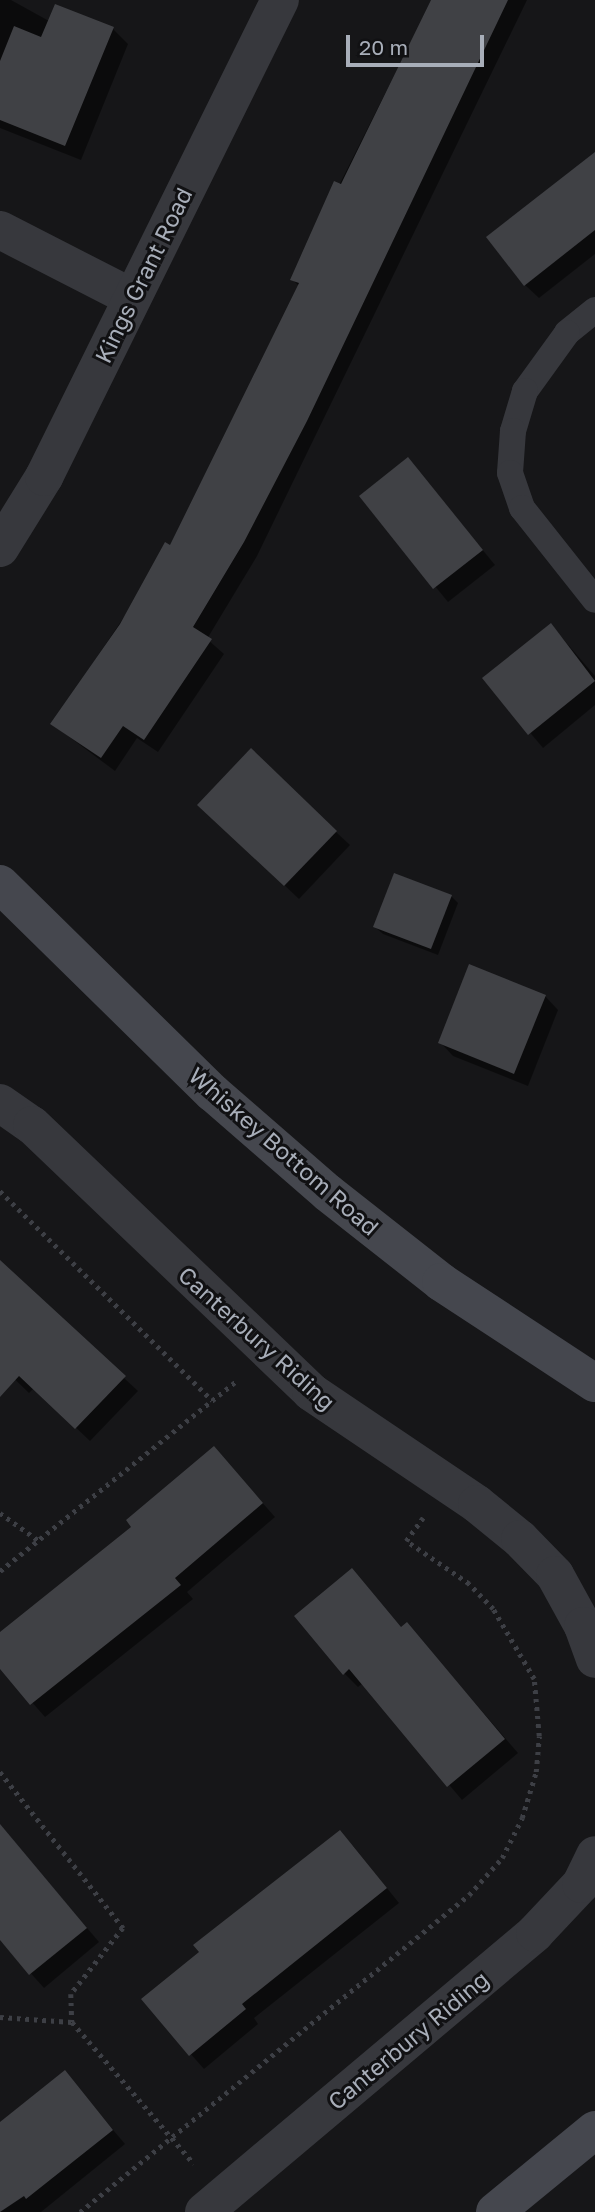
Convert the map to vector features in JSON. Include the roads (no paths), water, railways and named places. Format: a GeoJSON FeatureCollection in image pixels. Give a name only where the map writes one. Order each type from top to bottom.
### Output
{"type":"FeatureCollection","features":[{"type":"Feature","properties":{"kind":"street","name":"Kings Grant Road"},"geometry":{"type":"LineString","coordinates":[[0,548],[44,477],[131,296],[280,0]]}},
{"type":"Feature","properties":{"kind":"street"},"geometry":{"type":"LineString","coordinates":[[0,230],[131,296]]}},
{"type":"Feature","properties":{"kind":"street","name":"Whiskey Bottom Road"},"geometry":{"type":"LineString","coordinates":[[0,884],[213,1093],[328,1193],[440,1282],[595,1383]]}},
{"type":"Feature","properties":{"kind":"street","name":"Canterbury Riding"},"geometry":{"type":"LineString","coordinates":[[0,1102],[32,1125],[311,1392],[477,1504],[520,1539],[555,1575],[583,1626],[595,1659]]}},
{"type":"Feature","properties":{"kind":"street","name":"Canterbury Riding"},"geometry":{"type":"LineString","coordinates":[[213,2204],[535,1933],[581,1884],[595,1854]]}},
{"type":"Feature","properties":{"kind":"street"},"geometry":{"type":"LineString","coordinates":[[495,2212],[595,2130]]}},
{"type":"Feature","properties":{"kind":"lane"},"geometry":{"type":"LineString","coordinates":[[595,310],[567,333],[525,391],[513,431],[510,473],[522,509],[595,600]]}}]}
